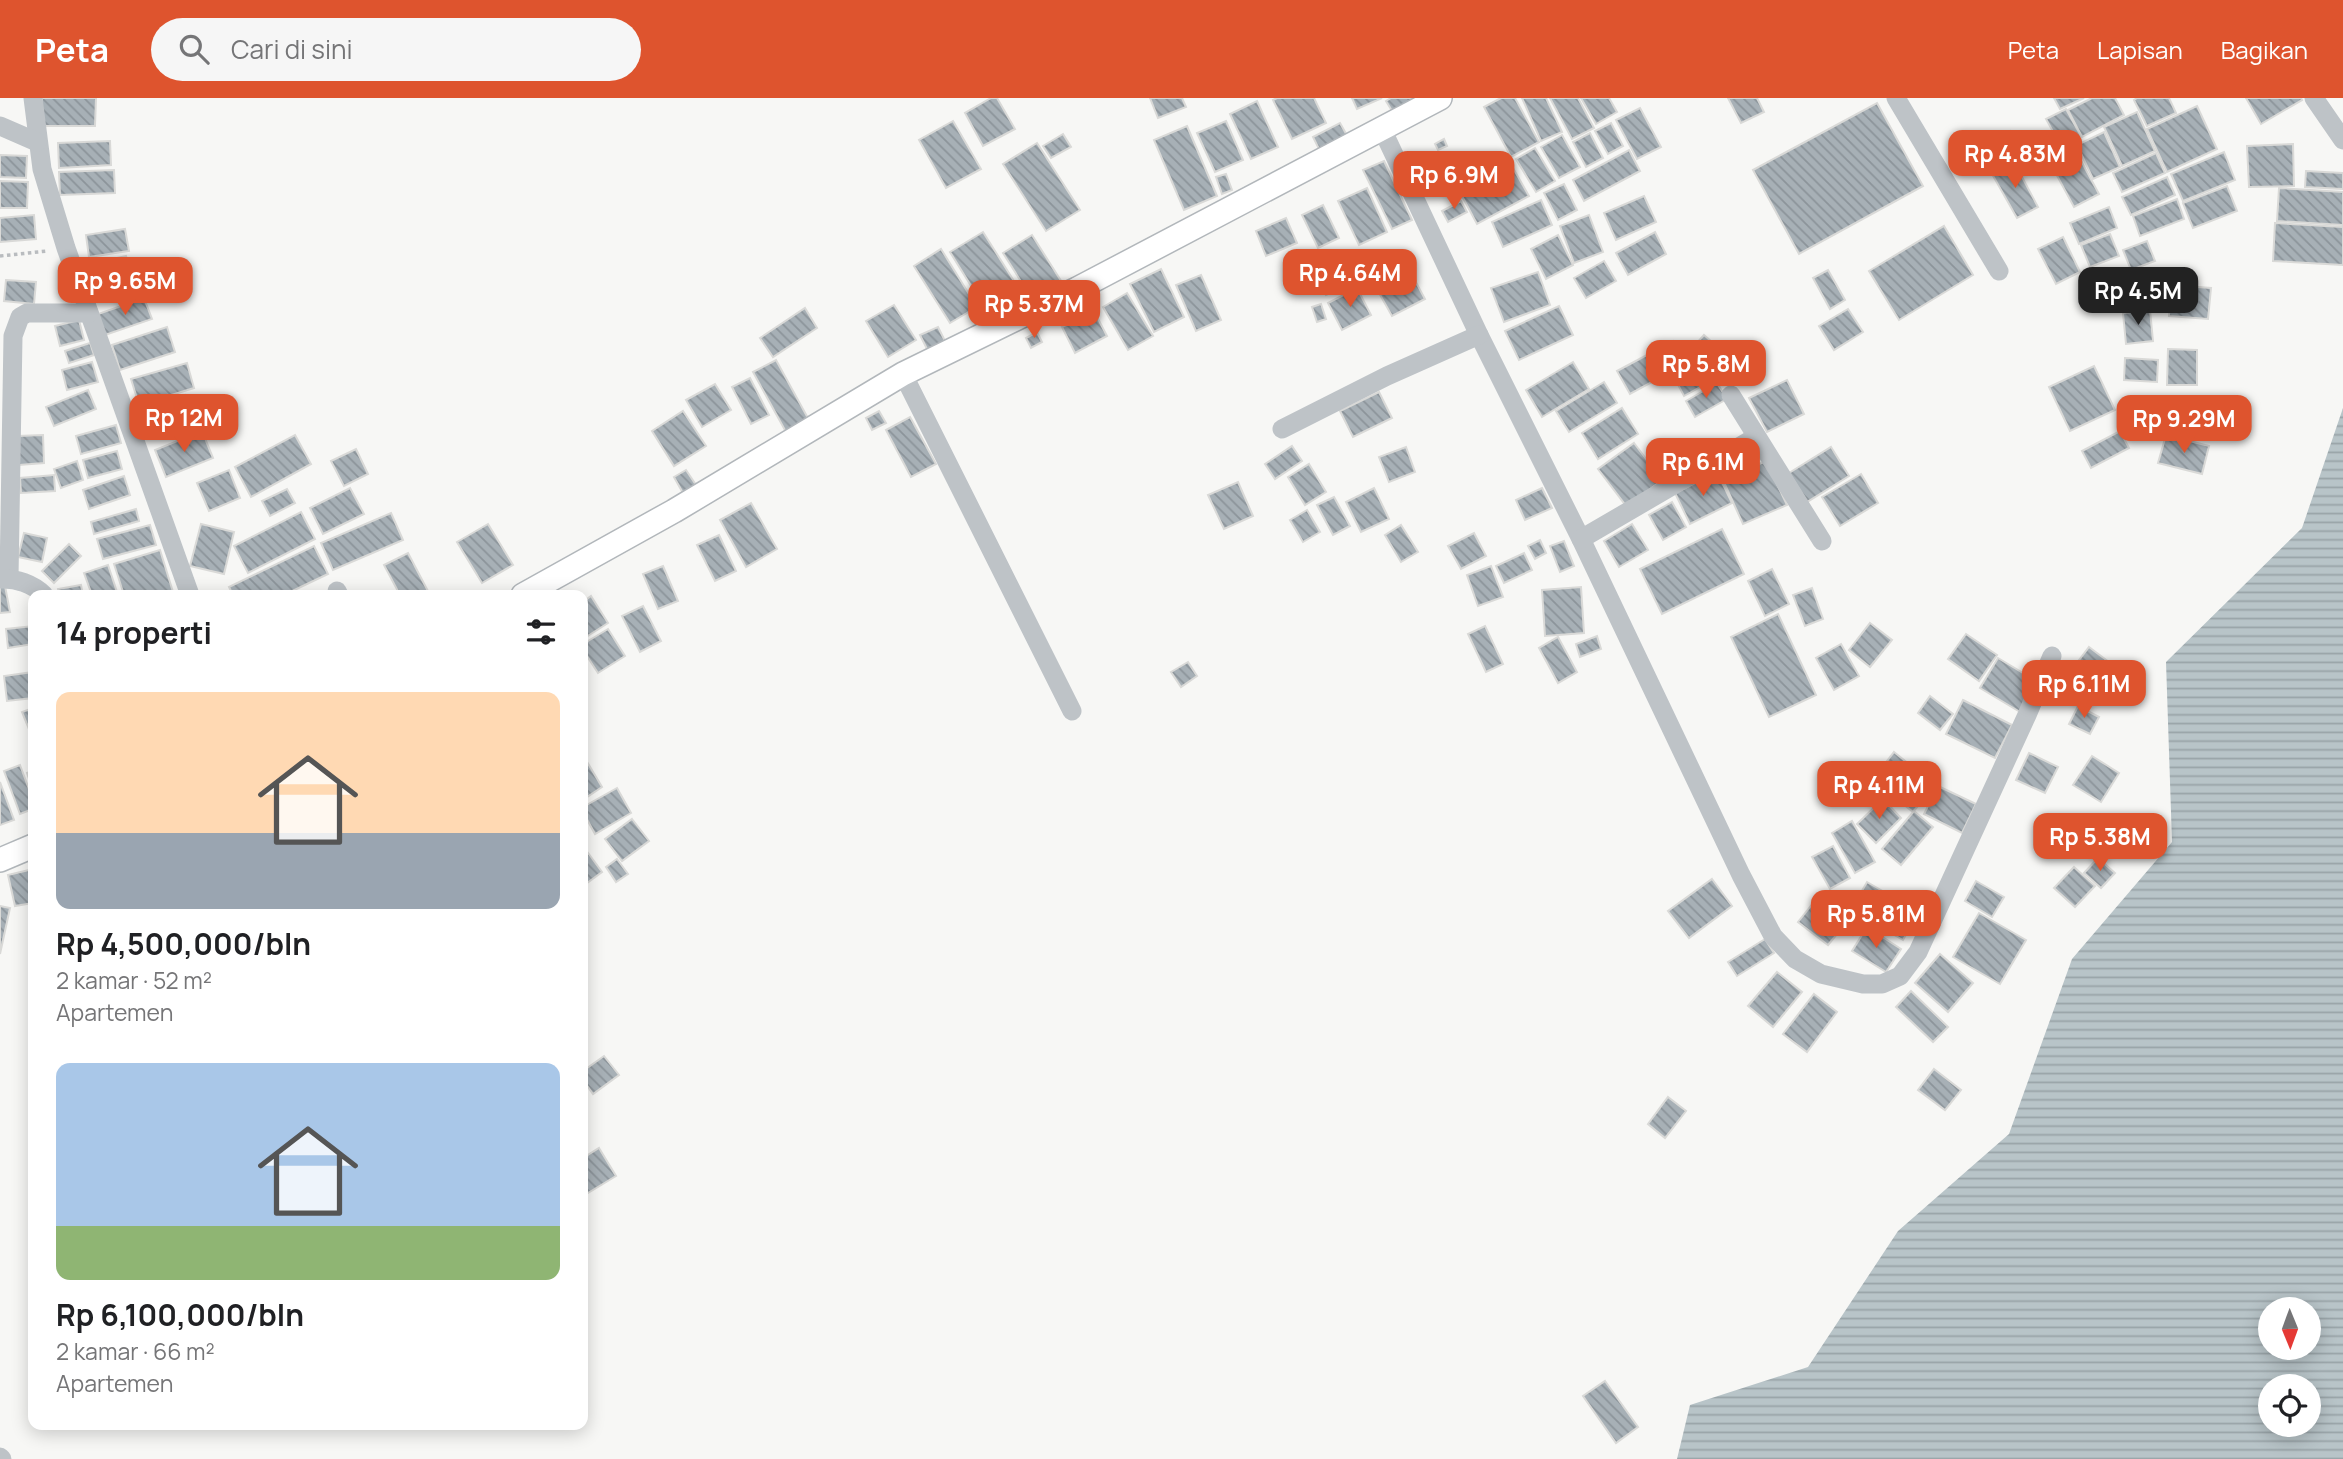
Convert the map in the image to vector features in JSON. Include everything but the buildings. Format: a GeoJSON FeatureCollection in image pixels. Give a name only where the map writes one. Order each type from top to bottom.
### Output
{"type":"FeatureCollection","features":[{"type":"Feature","properties":{"kind":"main road"},"geometry":{"type":"LineString","coordinates":[[532,590],[674,511],[903,374],[1077,289],[1440,98]]}},
{"type":"Feature","properties":{"kind":"main road"},"geometry":{"type":"LineString","coordinates":[[0,860],[28,848]]}},
{"type":"Feature","properties":{"kind":"street"},"geometry":{"type":"LineString","coordinates":[[33,98],[42,169],[66,248],[187,590]]}},
{"type":"Feature","properties":{"kind":"street"},"geometry":{"type":"LineString","coordinates":[[1896,98],[1999,271]]}},
{"type":"Feature","properties":{"kind":"street"},"geometry":{"type":"LineString","coordinates":[[2314,98],[2343,140]]}},
{"type":"Feature","properties":{"kind":"street"},"geometry":{"type":"LineString","coordinates":[[0,126],[37,142]]}},
{"type":"Feature","properties":{"kind":"street"},"geometry":{"type":"LineString","coordinates":[[1382,129],[1479,335],[1581,538],[1741,876],[1773,936],[1795,959],[1821,974],[1850,982],[1882,984],[1900,976],[1918,953],[2052,656]]}},
{"type":"Feature","properties":{"kind":"street"},"geometry":{"type":"LineString","coordinates":[[38,590],[34,586],[4,578],[13,336],[20,317],[27,313],[89,313]]}},
{"type":"Feature","properties":{"kind":"street"},"geometry":{"type":"LineString","coordinates":[[1282,429],[1387,376],[1479,335]]}},
{"type":"Feature","properties":{"kind":"street"},"geometry":{"type":"LineString","coordinates":[[903,374],[1072,711]]}},
{"type":"Feature","properties":{"kind":"street"},"geometry":{"type":"LineString","coordinates":[[1731,395],[1822,541]]}},
{"type":"Feature","properties":{"kind":"street"},"geometry":{"type":"LineString","coordinates":[[1581,538],[1756,437]]}},
{"type":"Feature","properties":{"kind":"path"},"geometry":{"type":"LineString","coordinates":[[0,256],[66,248]]}},
{"type":"Feature","properties":{"kind":"shaded area"},"geometry":{"type":"Polygon","coordinates":[[[2343,408],[2343,1459],[1677,1459],[1690,1405],[1808,1367],[1898,1231],[2009,1134],[2072,959],[2172,842],[2166,662],[2302,528],[2343,408]]]}}]}
